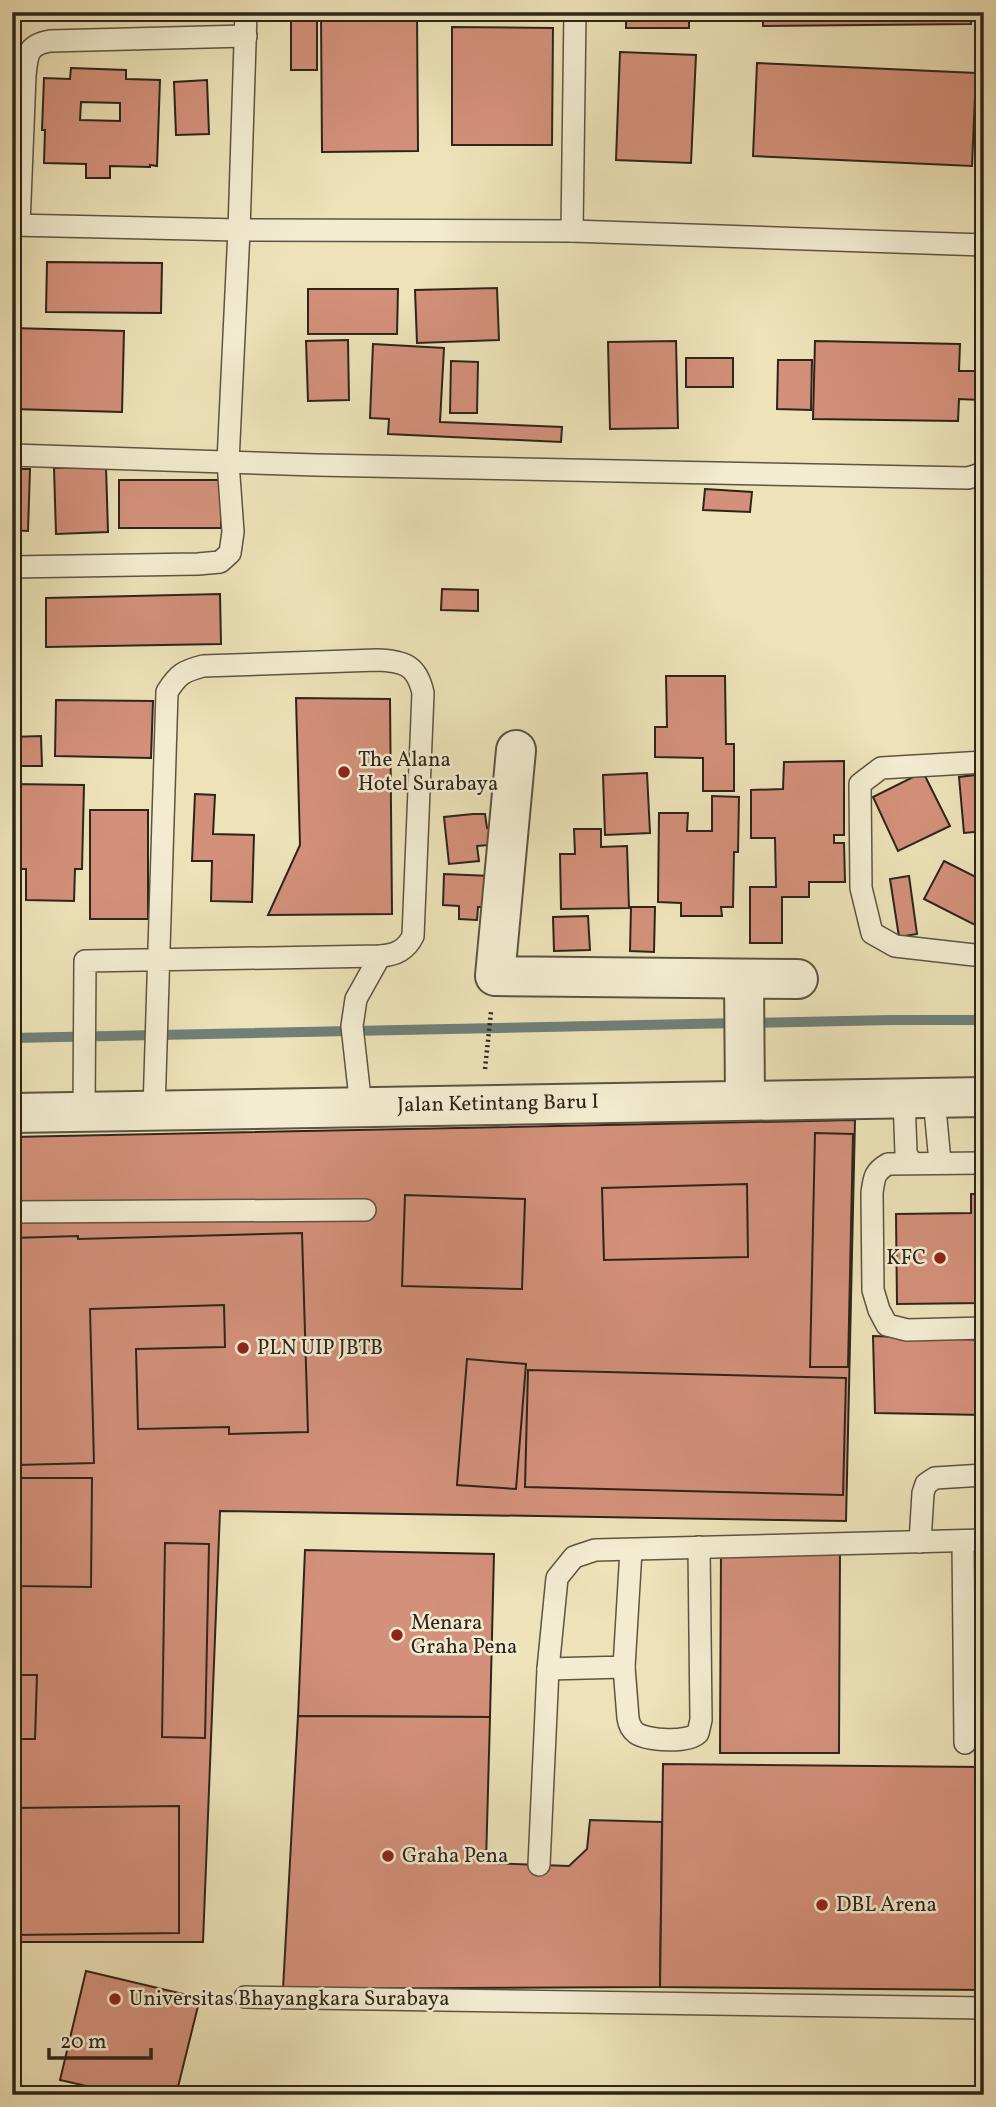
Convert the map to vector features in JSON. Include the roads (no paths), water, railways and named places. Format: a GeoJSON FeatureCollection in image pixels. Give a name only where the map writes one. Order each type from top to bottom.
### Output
{"type":"FeatureCollection","features":[{"type":"Feature","properties":{"kind":"street"},"geometry":{"type":"LineString","coordinates":[[516,750],[495,976],[744,993],[798,979]]}},
{"type":"Feature","properties":{"kind":"street"},"geometry":{"type":"LineString","coordinates":[[744,993],[745,1100]]}},
{"type":"Feature","properties":{"kind":"street","name":"Jalan Ketintang Baru I"},"geometry":{"type":"LineString","coordinates":[[12,1112],[984,1097]]}},
{"type":"Feature","properties":{"kind":"lane"},"geometry":{"type":"LineString","coordinates":[[12,567],[198,564],[220,562],[230,554],[233,533],[228,461],[246,12]]}},
{"type":"Feature","properties":{"kind":"lane"},"geometry":{"type":"LineString","coordinates":[[572,230],[575,12]]}},
{"type":"Feature","properties":{"kind":"lane"},"geometry":{"type":"LineString","coordinates":[[246,36],[50,41],[21,50],[25,76],[15,225],[239,230],[572,230],[984,245]]}},
{"type":"Feature","properties":{"kind":"lane"},"geometry":{"type":"LineString","coordinates":[[12,454],[968,478],[984,472]]}},
{"type":"Feature","properties":{"kind":"lane"},"geometry":{"type":"LineString","coordinates":[[84,1111],[85,961],[158,960],[389,956],[404,948],[413,936],[423,693],[420,678],[412,668],[395,660],[203,666],[186,670],[175,679],[167,692],[158,960],[154,1110]]}},
{"type":"Feature","properties":{"kind":"lane"},"geometry":{"type":"LineString","coordinates":[[984,762],[881,768],[860,785],[860,888],[872,933],[895,946],[975,956],[984,954]]}},
{"type":"Feature","properties":{"kind":"lane"},"geometry":{"type":"LineString","coordinates":[[361,1107],[352,1026],[356,999],[380,956]]}},
{"type":"Feature","properties":{"kind":"lane"},"geometry":{"type":"LineString","coordinates":[[911,1162],[906,1153],[919,1098]]}},
{"type":"Feature","properties":{"kind":"lane"},"geometry":{"type":"LineString","coordinates":[[919,1098],[940,1162]]}},
{"type":"Feature","properties":{"kind":"lane"},"geometry":{"type":"LineString","coordinates":[[984,1163],[911,1162],[888,1164],[878,1169],[874,1180],[873,1290],[887,1325],[907,1330],[984,1328]]}},
{"type":"Feature","properties":{"kind":"lane"},"geometry":{"type":"LineString","coordinates":[[12,1212],[365,1210]]}},
{"type":"Feature","properties":{"kind":"lane"},"geometry":{"type":"LineString","coordinates":[[920,1542],[926,1484],[935,1478],[984,1475]]}},
{"type":"Feature","properties":{"kind":"lane"},"geometry":{"type":"LineString","coordinates":[[539,1865],[548,1669],[557,1578],[573,1557],[595,1550],[973,1541],[965,1743]]}},
{"type":"Feature","properties":{"kind":"lane"},"geometry":{"type":"LineString","coordinates":[[631,1549],[624,1667],[629,1724],[636,1733],[650,1738],[687,1739],[698,1733],[701,1720],[699,1546]]}},
{"type":"Feature","properties":{"kind":"lane"},"geometry":{"type":"LineString","coordinates":[[548,1669],[624,1667]]}},
{"type":"Feature","properties":{"kind":"lane"},"geometry":{"type":"LineString","coordinates":[[245,1997],[534,1994],[984,2008]]}},
{"type":"Feature","properties":{"kind":"waterway"},"geometry":{"type":"LineString","coordinates":[[12,1038],[984,1020]]}},
{"type":"Feature","properties":{"kind":"place","name":"The Alana Hotel Surabaya"},"geometry":{"type":"Point","coordinates":[344,772]}},
{"type":"Feature","properties":{"kind":"place","name":"KFC"},"geometry":{"type":"Point","coordinates":[940,1258]}},
{"type":"Feature","properties":{"kind":"place","name":"PLN UIP JBTB"},"geometry":{"type":"Point","coordinates":[243,1348]}},
{"type":"Feature","properties":{"kind":"place","name":"Menara Graha Pena"},"geometry":{"type":"Point","coordinates":[397,1635]}},
{"type":"Feature","properties":{"kind":"place","name":"Graha Pena"},"geometry":{"type":"Point","coordinates":[388,1856]}},
{"type":"Feature","properties":{"kind":"place","name":"DBL Arena"},"geometry":{"type":"Point","coordinates":[822,1905]}},
{"type":"Feature","properties":{"kind":"place","name":"Universitas Bhayangkara Surabaya"},"geometry":{"type":"Point","coordinates":[115,1999]}}]}
